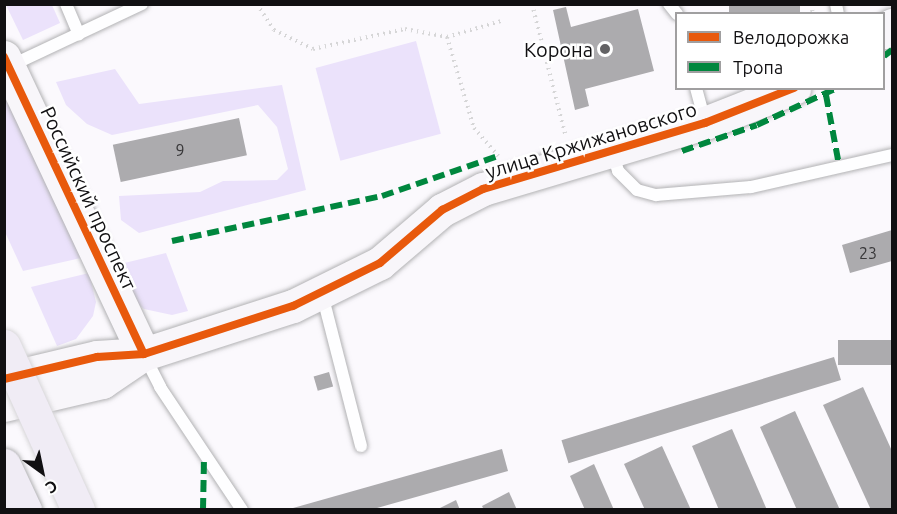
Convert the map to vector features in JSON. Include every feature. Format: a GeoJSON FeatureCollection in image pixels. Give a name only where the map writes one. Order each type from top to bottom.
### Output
{"type":"FeatureCollection","features":[{"type":"Feature","properties":{"kind":"main road"},"geometry":{"type":"LineString","coordinates":[[4,345],[78,510]]}},
{"type":"Feature","properties":{"kind":"main road"},"geometry":{"type":"LineString","coordinates":[[4,465],[24,510]]}},
{"type":"Feature","properties":{"kind":"street","name":"Российский проспект"},"geometry":{"type":"LineString","coordinates":[[7,62],[144,354]]}},
{"type":"Feature","properties":{"kind":"street","name":"улица Кржижановского"},"geometry":{"type":"LineString","coordinates":[[4,405],[102,382],[144,354],[322,293],[380,263],[442,210],[473,194],[705,123],[789,90]]}},
{"type":"Feature","properties":{"kind":"street","name":"улица Кржижановского"},"geometry":{"type":"LineString","coordinates":[[4,379],[97,357],[144,354]]}},
{"type":"Feature","properties":{"kind":"lane"},"geometry":{"type":"LineString","coordinates":[[66,4],[80,34]]}},
{"type":"Feature","properties":{"kind":"lane"},"geometry":{"type":"LineString","coordinates":[[7,62],[80,34],[142,4]]}},
{"type":"Feature","properties":{"kind":"lane"},"geometry":{"type":"LineString","coordinates":[[697,90],[705,123]]}},
{"type":"Feature","properties":{"kind":"lane"},"geometry":{"type":"LineString","coordinates":[[612,151],[618,171],[637,190],[666,196],[751,187],[892,155]]}},
{"type":"Feature","properties":{"kind":"lane"},"geometry":{"type":"LineString","coordinates":[[322,293],[361,446]]}},
{"type":"Feature","properties":{"kind":"lane"},"geometry":{"type":"LineString","coordinates":[[144,354],[160,387],[242,510]]}},
{"type":"Feature","properties":{"kind":"path"},"geometry":{"type":"LineString","coordinates":[[257,4],[274,30],[313,49],[405,29],[447,37],[501,21]]}},
{"type":"Feature","properties":{"kind":"path"},"geometry":{"type":"LineString","coordinates":[[532,4],[566,138]]}},
{"type":"Feature","properties":{"kind":"path"},"geometry":{"type":"LineString","coordinates":[[447,37],[474,128],[498,156]]}},
{"type":"Feature","properties":{"kind":"shaded area"},"geometry":{"type":"Polygon","coordinates":[[[6,5],[52,5],[60,23],[23,40],[6,5]]]}},
{"type":"Feature","properties":{"kind":"shaded area"},"geometry":{"type":"Polygon","coordinates":[[[416,41],[441,134],[340,161],[316,68],[416,41]]]}},
{"type":"Feature","properties":{"kind":"shaded area"},"geometry":{"type":"Polygon","coordinates":[[[115,69],[139,104],[282,85],[306,190],[139,233],[121,220],[119,196],[200,192],[223,181],[277,180],[288,169],[277,127],[258,105],[112,135],[87,124],[66,105],[56,82],[115,69]]]}},
{"type":"Feature","properties":{"kind":"shaded area"},"geometry":{"type":"Polygon","coordinates":[[[4,92],[81,258],[23,271],[5,232],[4,92]]]}},
{"type":"Feature","properties":{"kind":"shaded area"},"geometry":{"type":"Polygon","coordinates":[[[166,253],[188,311],[172,315],[144,309],[133,300],[116,265],[166,253]]]}},
{"type":"Feature","properties":{"kind":"shaded area"},"geometry":{"type":"Polygon","coordinates":[[[89,273],[96,302],[93,316],[76,339],[57,346],[31,287],[89,273]]]}},
{"type":"Feature","properties":{"kind":"building"},"geometry":{"type":"Polygon","coordinates":[[[729,4],[800,4],[800,12],[729,12],[729,4]]]}},
{"type":"Feature","properties":{"kind":"building","name":"Корона"},"geometry":{"type":"Polygon","coordinates":[[[566,7],[571,27],[638,9],[654,71],[585,89],[589,106],[575,110],[553,10],[566,7]]]}},
{"type":"Feature","properties":{"kind":"building"},"geometry":{"type":"Polygon","coordinates":[[[239,118],[247,155],[121,182],[113,145],[239,118]]]}},
{"type":"Feature","properties":{"kind":"building"},"geometry":{"type":"Polygon","coordinates":[[[892,230],[892,261],[850,273],[842,245],[892,230]]]}},
{"type":"Feature","properties":{"kind":"building"},"geometry":{"type":"Polygon","coordinates":[[[838,340],[892,340],[892,365],[838,365],[838,340]]]}},
{"type":"Feature","properties":{"kind":"building"},"geometry":{"type":"Polygon","coordinates":[[[834,357],[841,380],[568,463],[561,440],[834,357]]]}},
{"type":"Feature","properties":{"kind":"building"},"geometry":{"type":"Polygon","coordinates":[[[329,372],[333,386],[318,391],[314,376],[329,372]]]}},
{"type":"Feature","properties":{"kind":"building"},"geometry":{"type":"Polygon","coordinates":[[[863,387],[892,451],[892,510],[871,510],[823,405],[863,387]]]}},
{"type":"Feature","properties":{"kind":"building"},"geometry":{"type":"Polygon","coordinates":[[[795,411],[840,510],[797,510],[760,427],[795,411]]]}},
{"type":"Feature","properties":{"kind":"building"},"geometry":{"type":"Polygon","coordinates":[[[732,429],[767,510],[719,510],[692,446],[732,429]]]}},
{"type":"Feature","properties":{"kind":"building"},"geometry":{"type":"Polygon","coordinates":[[[662,446],[691,510],[645,510],[624,464],[662,446]]]}},
{"type":"Feature","properties":{"kind":"building"},"geometry":{"type":"Polygon","coordinates":[[[502,449],[508,471],[370,510],[286,510],[502,449]]]}},
{"type":"Feature","properties":{"kind":"building"},"geometry":{"type":"Polygon","coordinates":[[[594,464],[614,510],[585,510],[570,476],[594,464]]]}},
{"type":"Feature","properties":{"kind":"building"},"geometry":{"type":"Polygon","coordinates":[[[509,492],[517,510],[484,510],[482,506],[509,492]]]}},
{"type":"Feature","properties":{"kind":"building"},"geometry":{"type":"Polygon","coordinates":[[[456,500],[460,510],[436,510],[456,500]]]}},
{"type":"Feature","properties":{"kind":"marked path"},"geometry":{"type":"LineString","coordinates":[[885,55],[892,50]]}},
{"type":"Feature","properties":{"kind":"marked path"},"geometry":{"type":"LineString","coordinates":[[682,151],[757,125],[833,90]]}},
{"type":"Feature","properties":{"kind":"marked path"},"geometry":{"type":"LineString","coordinates":[[826,95],[839,165]]}},
{"type":"Feature","properties":{"kind":"marked path"},"geometry":{"type":"LineString","coordinates":[[172,241],[382,196],[498,156]]}},
{"type":"Feature","properties":{"kind":"marked path"},"geometry":{"type":"LineString","coordinates":[[203,510],[204,456]]}},
{"type":"Feature","properties":{"kind":"cycle path"},"geometry":{"type":"LineString","coordinates":[[4,57],[144,354]]}},
{"type":"Feature","properties":{"kind":"cycle path"},"geometry":{"type":"LineString","coordinates":[[4,379],[97,357],[144,354],[293,306],[380,263],[442,210],[483,189],[705,123],[789,90]]}},
{"type":"Feature","properties":{"kind":"place","name":"Корона"},"geometry":{"type":"Point","coordinates":[605,49]}}]}
